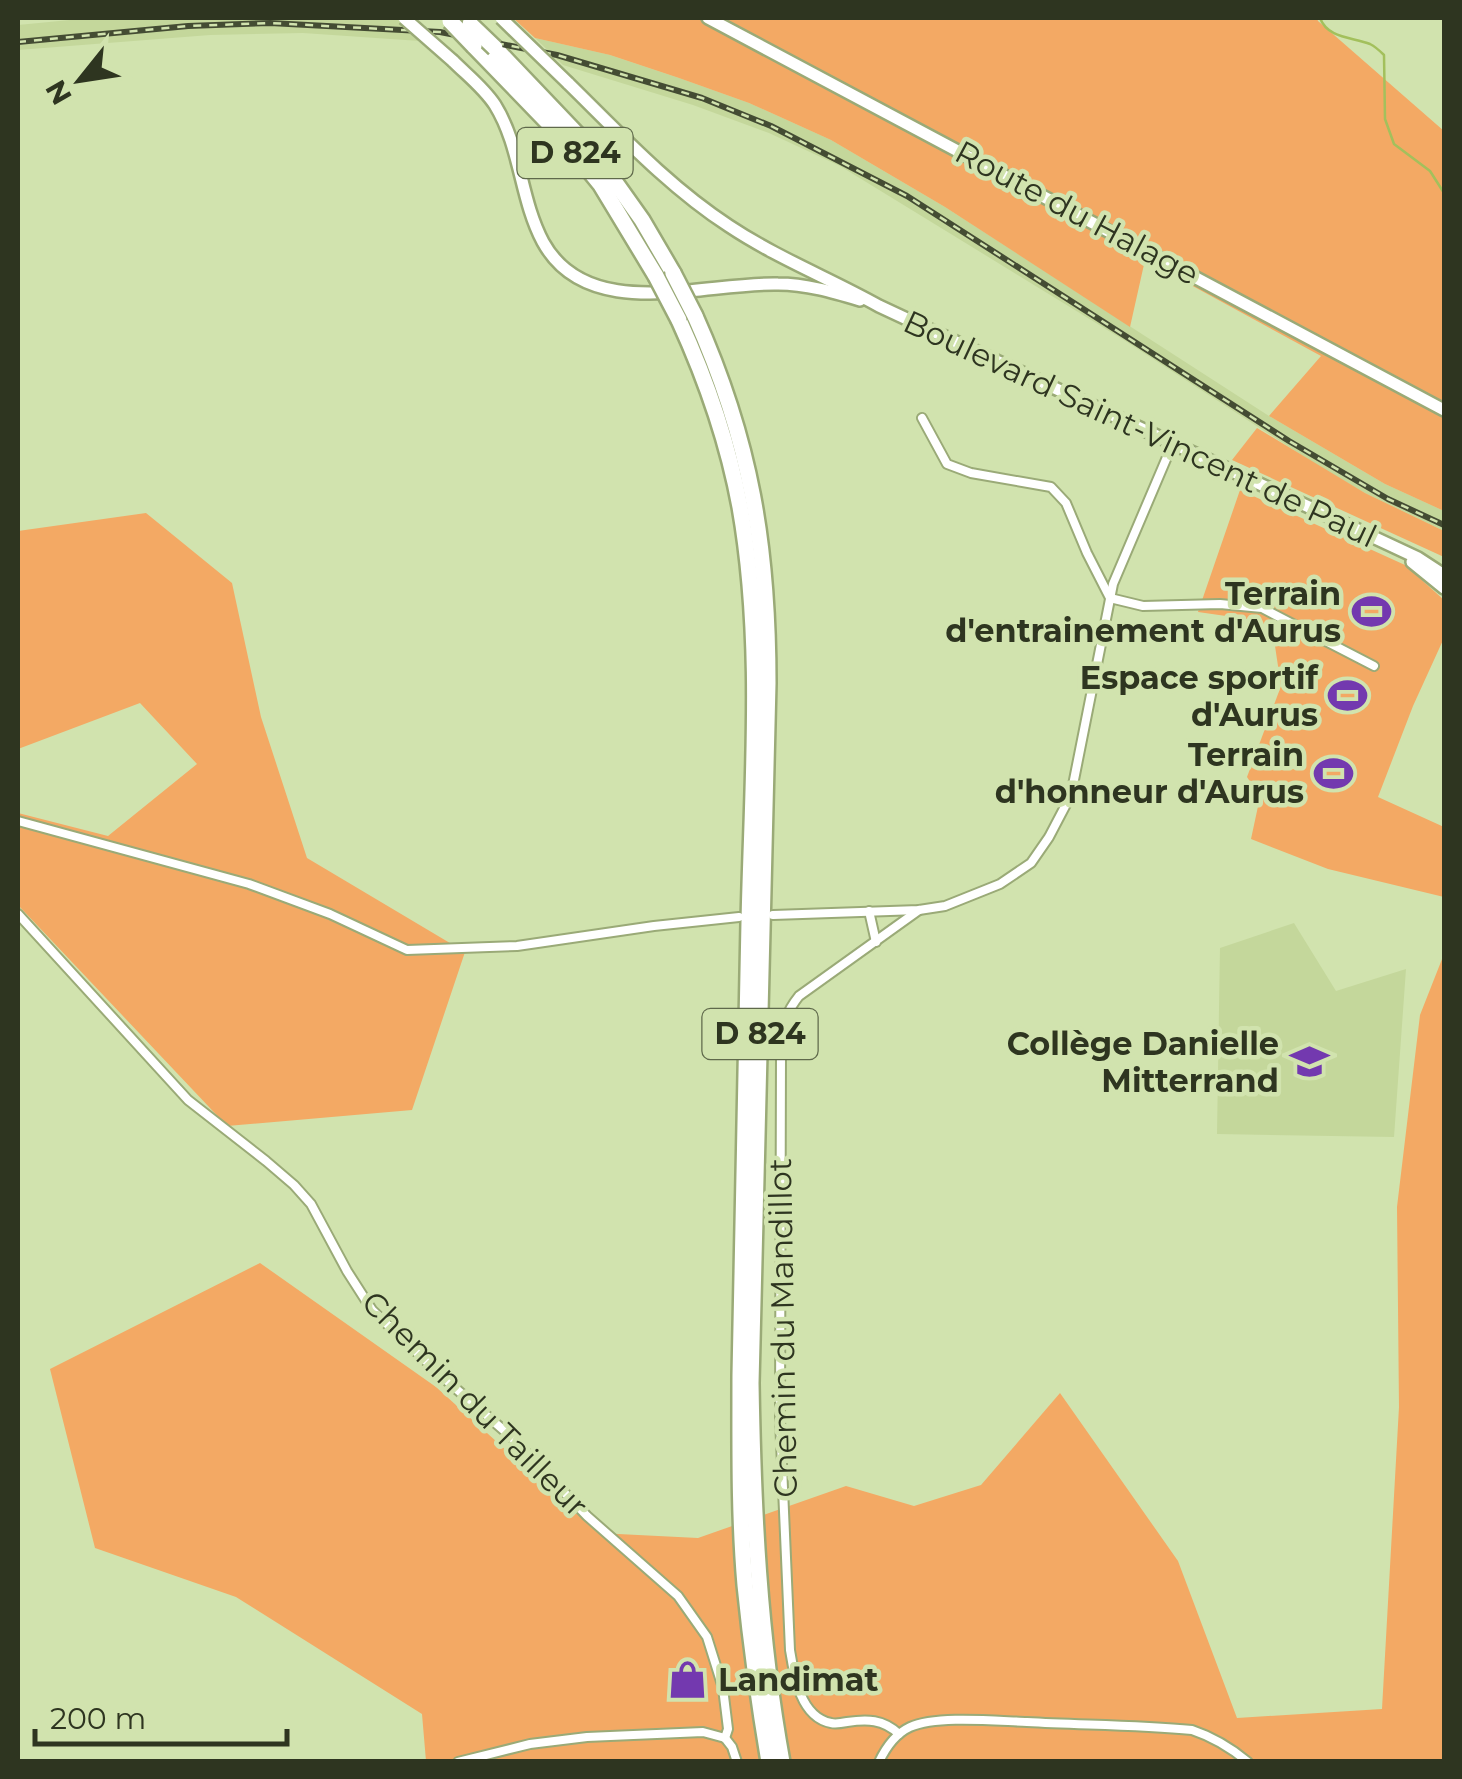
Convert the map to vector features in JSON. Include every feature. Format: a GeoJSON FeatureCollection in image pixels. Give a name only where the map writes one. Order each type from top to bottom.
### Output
{"type":"FeatureCollection","features":[{"type":"Feature","properties":{"kind":"highway","name":"D 824"},"geometry":{"type":"LineString","coordinates":[[457,20],[474,46],[562,136],[601,185],[656,276],[687,318],[724,389],[747,462],[766,593],[768,683],[752,1470],[759,1590],[782,1762]]}},
{"type":"Feature","properties":{"kind":"highway","name":"D 824"},"geometry":{"type":"LineString","coordinates":[[457,20],[495,48],[592,151],[642,220],[673,273],[696,358],[723,434],[740,508],[751,588],[754,732],[740,1474],[745,1582],[769,1762]]}},
{"type":"Feature","properties":{"kind":"main road"},"geometry":{"type":"LineString","coordinates":[[404,18],[490,98],[510,136],[545,245],[568,270],[592,285],[635,294],[787,284],[878,306]]}},
{"type":"Feature","properties":{"kind":"main road"},"geometry":{"type":"LineString","coordinates":[[501,18],[661,172],[726,224],[764,249],[878,306]]}},
{"type":"Feature","properties":{"kind":"main road","name":"Route du Halage"},"geometry":{"type":"LineString","coordinates":[[708,18],[1444,410]]}},
{"type":"Feature","properties":{"kind":"main road","name":"Boulevard Saint-Vincent de Paul"},"geometry":{"type":"LineString","coordinates":[[878,306],[1418,558],[1444,575]]}},
{"type":"Feature","properties":{"kind":"main road","name":"Boulevard Saint-Vincent de Paul"},"geometry":{"type":"LineString","coordinates":[[1402,552],[1444,588]]}},
{"type":"Feature","properties":{"kind":"street"},"geometry":{"type":"LineString","coordinates":[[922,418],[946,464],[971,473],[1051,486],[1066,503],[1110,598],[1143,606],[1220,604],[1262,608],[1374,666]]}},
{"type":"Feature","properties":{"kind":"street"},"geometry":{"type":"LineString","coordinates":[[773,915],[946,906],[1000,884],[1031,863],[1071,796],[1113,584],[1173,443]]}},
{"type":"Feature","properties":{"kind":"street"},"geometry":{"type":"LineString","coordinates":[[18,821],[250,884],[330,914],[407,950],[518,946],[740,917]]}},
{"type":"Feature","properties":{"kind":"street","name":"Chemin du Mandillot"},"geometry":{"type":"LineString","coordinates":[[900,1734],[868,1719],[833,1724],[818,1718],[796,1686],[790,1650],[780,1419],[782,1029],[787,1012],[800,996],[919,910]]}},
{"type":"Feature","properties":{"kind":"street"},"geometry":{"type":"LineString","coordinates":[[869,911],[876,942]]}},
{"type":"Feature","properties":{"kind":"street","name":"Chemin du Tailleur"},"geometry":{"type":"LineString","coordinates":[[18,914],[188,1100],[255,1152],[311,1204],[372,1310],[508,1434],[587,1516],[678,1596],[707,1637],[723,1688],[728,1729],[725,1738]]}},
{"type":"Feature","properties":{"kind":"street"},"geometry":{"type":"LineString","coordinates":[[880,1762],[886,1748],[900,1734],[914,1726],[938,1721],[1192,1730],[1209,1736],[1248,1762]]}},
{"type":"Feature","properties":{"kind":"street"},"geometry":{"type":"LineString","coordinates":[[458,1762],[530,1744],[586,1737],[703,1732],[725,1738],[737,1762]]}},
{"type":"Feature","properties":{"kind":"shaded area"},"geometry":{"type":"Polygon","coordinates":[[[90,18],[396,18],[420,41],[303,33],[210,35],[18,50],[18,25],[90,18]]]}},
{"type":"Feature","properties":{"kind":"shaded area"},"geometry":{"type":"Polygon","coordinates":[[[513,18],[1317,18],[1444,131],[1444,511],[1385,484],[1269,416],[1321,356],[1145,260],[1130,327],[945,207],[831,140],[749,103],[679,78],[610,55],[535,38],[513,18]]]}},
{"type":"Feature","properties":{"kind":"shaded area"},"geometry":{"type":"Polygon","coordinates":[[[535,38],[610,55],[679,78],[749,103],[831,140],[945,207],[1269,416],[1385,484],[1444,511],[1444,531],[1320,467],[1127,342],[840,166],[769,133],[693,105],[563,65],[535,38]]]}},
{"type":"Feature","properties":{"kind":"shaded area"},"geometry":{"type":"Polygon","coordinates":[[[1257,428],[1365,493],[1444,531],[1444,557],[1232,460],[1257,428]]]}},
{"type":"Feature","properties":{"kind":"shaded area","name":"Espace sportif d'Aurus"},"geometry":{"type":"Polygon","coordinates":[[[1240,490],[1405,565],[1444,600],[1444,638],[1378,797],[1444,827],[1444,897],[1328,869],[1251,839],[1260,797],[1247,777],[1281,686],[1275,646],[1254,620],[1198,612],[1240,490]]]}},
{"type":"Feature","properties":{"kind":"shaded area"},"geometry":{"type":"Polygon","coordinates":[[[146,513],[232,583],[261,717],[307,858],[465,952],[412,1110],[227,1126],[18,905],[18,813],[108,836],[197,764],[140,703],[18,749],[18,531],[146,513]]]}},
{"type":"Feature","properties":{"kind":"shaded area","name":"Collège Danielle Mitterrand"},"geometry":{"type":"Polygon","coordinates":[[[1294,923],[1336,991],[1406,969],[1394,1137],[1217,1134],[1220,948],[1294,923]]]}},
{"type":"Feature","properties":{"kind":"shaded area"},"geometry":{"type":"Polygon","coordinates":[[[1444,954],[1444,1761],[426,1761],[422,1714],[236,1597],[95,1548],[50,1369],[260,1263],[436,1387],[598,1533],[698,1538],[846,1486],[914,1506],[981,1485],[1060,1393],[1178,1561],[1237,1718],[1382,1709],[1399,1407],[1397,1207],[1420,1015],[1444,954]]]}},
{"type":"Feature","properties":{"kind":"waterway"},"geometry":{"type":"LineString","coordinates":[[1320,18],[1335,34],[1370,44],[1384,55],[1385,119],[1394,144],[1430,171],[1444,193]]}},
{"type":"Feature","properties":{"kind":"railway"},"geometry":{"type":"LineString","coordinates":[[18,42],[188,26],[270,23],[440,32],[557,55],[702,98],[771,126],[907,196],[1289,441],[1388,499],[1444,525]]}},
{"type":"Feature","properties":{"kind":"place","name":"Terrain d'entrainement d'Aurus"},"geometry":{"type":"Point","coordinates":[1371,612]}},
{"type":"Feature","properties":{"kind":"place","name":"Espace sportif d'Aurus"},"geometry":{"type":"Point","coordinates":[1348,696]}},
{"type":"Feature","properties":{"kind":"place","name":"Terrain d'honneur d'Aurus"},"geometry":{"type":"Point","coordinates":[1334,773]}},
{"type":"Feature","properties":{"kind":"place","name":"Collège Danielle Mitterrand"},"geometry":{"type":"Point","coordinates":[1309,1062]}},
{"type":"Feature","properties":{"kind":"place","name":"Landimat"},"geometry":{"type":"Point","coordinates":[688,1680]}}]}
